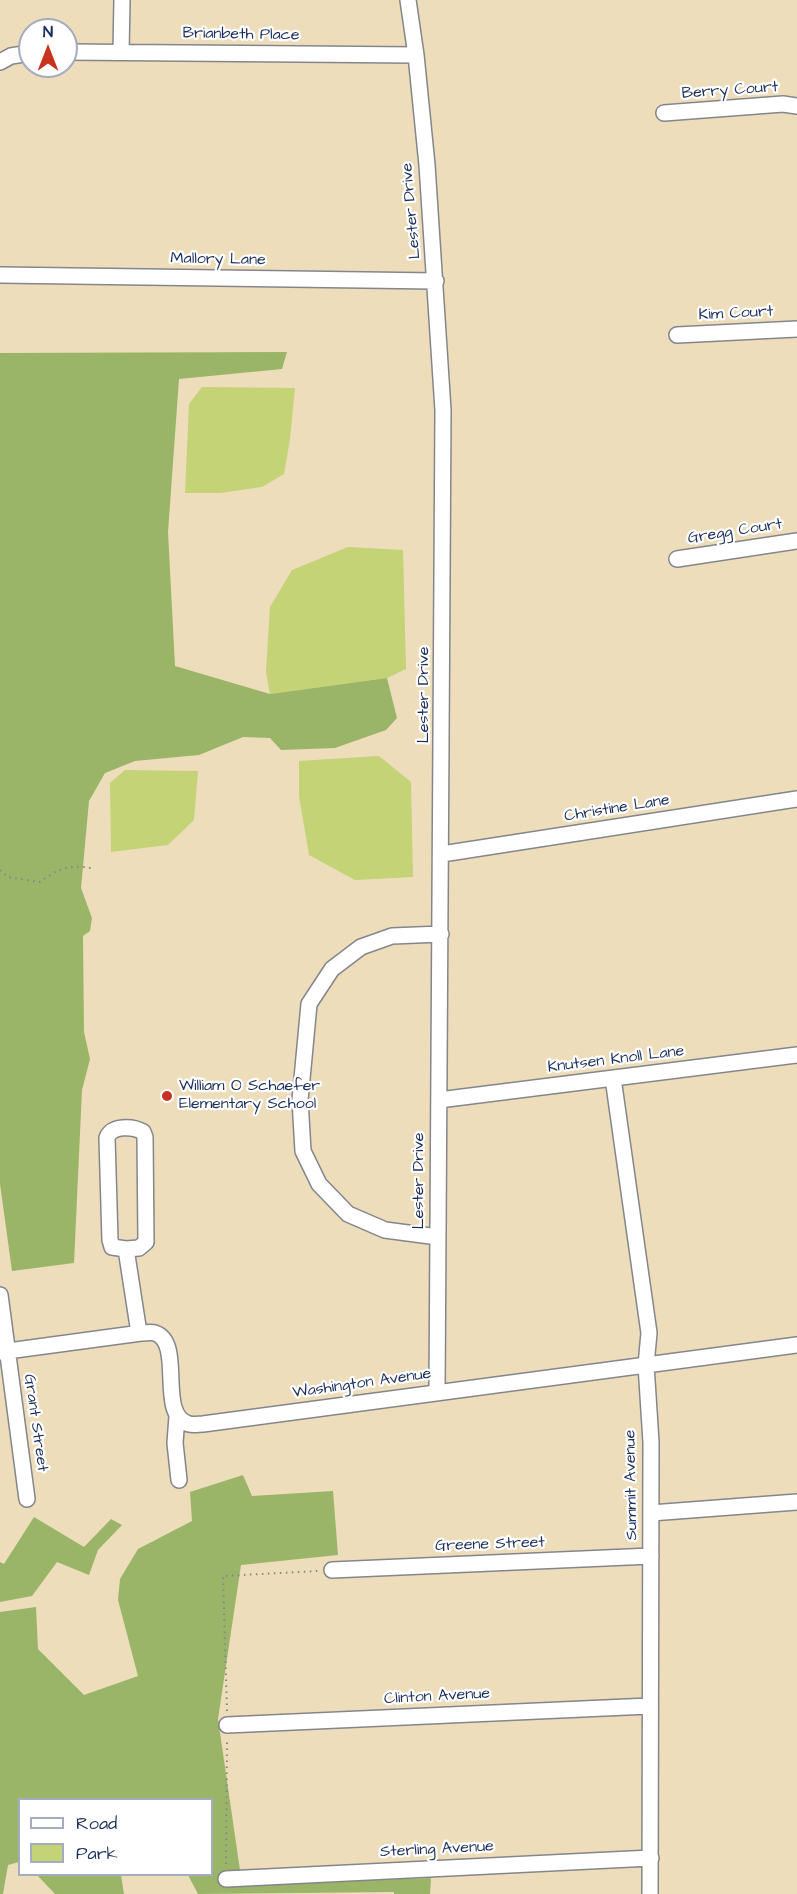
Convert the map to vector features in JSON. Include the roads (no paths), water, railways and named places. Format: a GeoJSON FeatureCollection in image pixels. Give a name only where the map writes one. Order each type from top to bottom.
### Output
{"type":"FeatureCollection","features":[{"type":"Feature","properties":{"kind":"street"},"geometry":{"type":"LineString","coordinates":[[121,52],[122,0]]}},
{"type":"Feature","properties":{"kind":"street","name":"Lester Drive"},"geometry":{"type":"LineString","coordinates":[[408,0],[416,55],[436,281],[444,410],[438,1392]]}},
{"type":"Feature","properties":{"kind":"street","name":"Brianbeth Place"},"geometry":{"type":"LineString","coordinates":[[78,52],[416,55]]}},
{"type":"Feature","properties":{"kind":"street"},"geometry":{"type":"LineString","coordinates":[[0,62],[18,55]]}},
{"type":"Feature","properties":{"kind":"street","name":"Berry Court"},"geometry":{"type":"LineString","coordinates":[[664,113],[797,106]]}},
{"type":"Feature","properties":{"kind":"street","name":"Mallory Lane"},"geometry":{"type":"LineString","coordinates":[[0,275],[436,281]]}},
{"type":"Feature","properties":{"kind":"street","name":"Kim Court"},"geometry":{"type":"LineString","coordinates":[[677,335],[797,329]]}},
{"type":"Feature","properties":{"kind":"street","name":"Gregg Court"},"geometry":{"type":"LineString","coordinates":[[678,559],[797,541]]}},
{"type":"Feature","properties":{"kind":"street","name":"Christine Lane"},"geometry":{"type":"LineString","coordinates":[[442,854],[797,800]]}},
{"type":"Feature","properties":{"kind":"street"},"geometry":{"type":"LineString","coordinates":[[438,1237],[385,1230],[348,1214],[319,1184],[303,1151],[300,1100],[309,1004],[332,969],[362,946],[392,936],[441,934]]}},
{"type":"Feature","properties":{"kind":"street","name":"Knutsen Knoll Lane"},"geometry":{"type":"LineString","coordinates":[[439,1100],[797,1055]]}},
{"type":"Feature","properties":{"kind":"street","name":"Summit Avenue"},"geometry":{"type":"LineString","coordinates":[[613,1078],[649,1333],[646,1365],[651,1442],[649,1706],[651,1894]]}},
{"type":"Feature","properties":{"kind":"street"},"geometry":{"type":"LineString","coordinates":[[137,1128],[143,1132],[145,1137],[146,1242],[139,1248],[126,1249],[112,1247],[110,1240],[106,1138],[108,1133],[114,1129],[137,1128]]}},
{"type":"Feature","properties":{"kind":"street"},"geometry":{"type":"LineString","coordinates":[[126,1249],[139,1333]]}},
{"type":"Feature","properties":{"kind":"street","name":"Grant Street"},"geometry":{"type":"LineString","coordinates":[[0,1295],[4,1352],[27,1499]]}},
{"type":"Feature","properties":{"kind":"street"},"geometry":{"type":"LineString","coordinates":[[4,1352],[139,1333],[154,1333],[164,1339],[168,1351],[173,1402],[177,1416],[175,1443],[179,1480]]}},
{"type":"Feature","properties":{"kind":"street","name":"Washington Avenue"},"geometry":{"type":"LineString","coordinates":[[177,1416],[188,1424],[203,1424],[797,1345]]}},
{"type":"Feature","properties":{"kind":"street"},"geometry":{"type":"LineString","coordinates":[[651,1513],[797,1502]]}},
{"type":"Feature","properties":{"kind":"street","name":"Greene Street"},"geometry":{"type":"LineString","coordinates":[[332,1570],[651,1556]]}},
{"type":"Feature","properties":{"kind":"street","name":"Clinton Avenue"},"geometry":{"type":"LineString","coordinates":[[227,1725],[649,1706]]}},
{"type":"Feature","properties":{"kind":"street","name":"Sterling Avenue"},"geometry":{"type":"LineString","coordinates":[[226,1879],[651,1858]]}},
{"type":"Feature","properties":{"kind":"place","name":"William O Schaefer Elementary School"},"geometry":{"type":"Point","coordinates":[167,1096]}}]}
